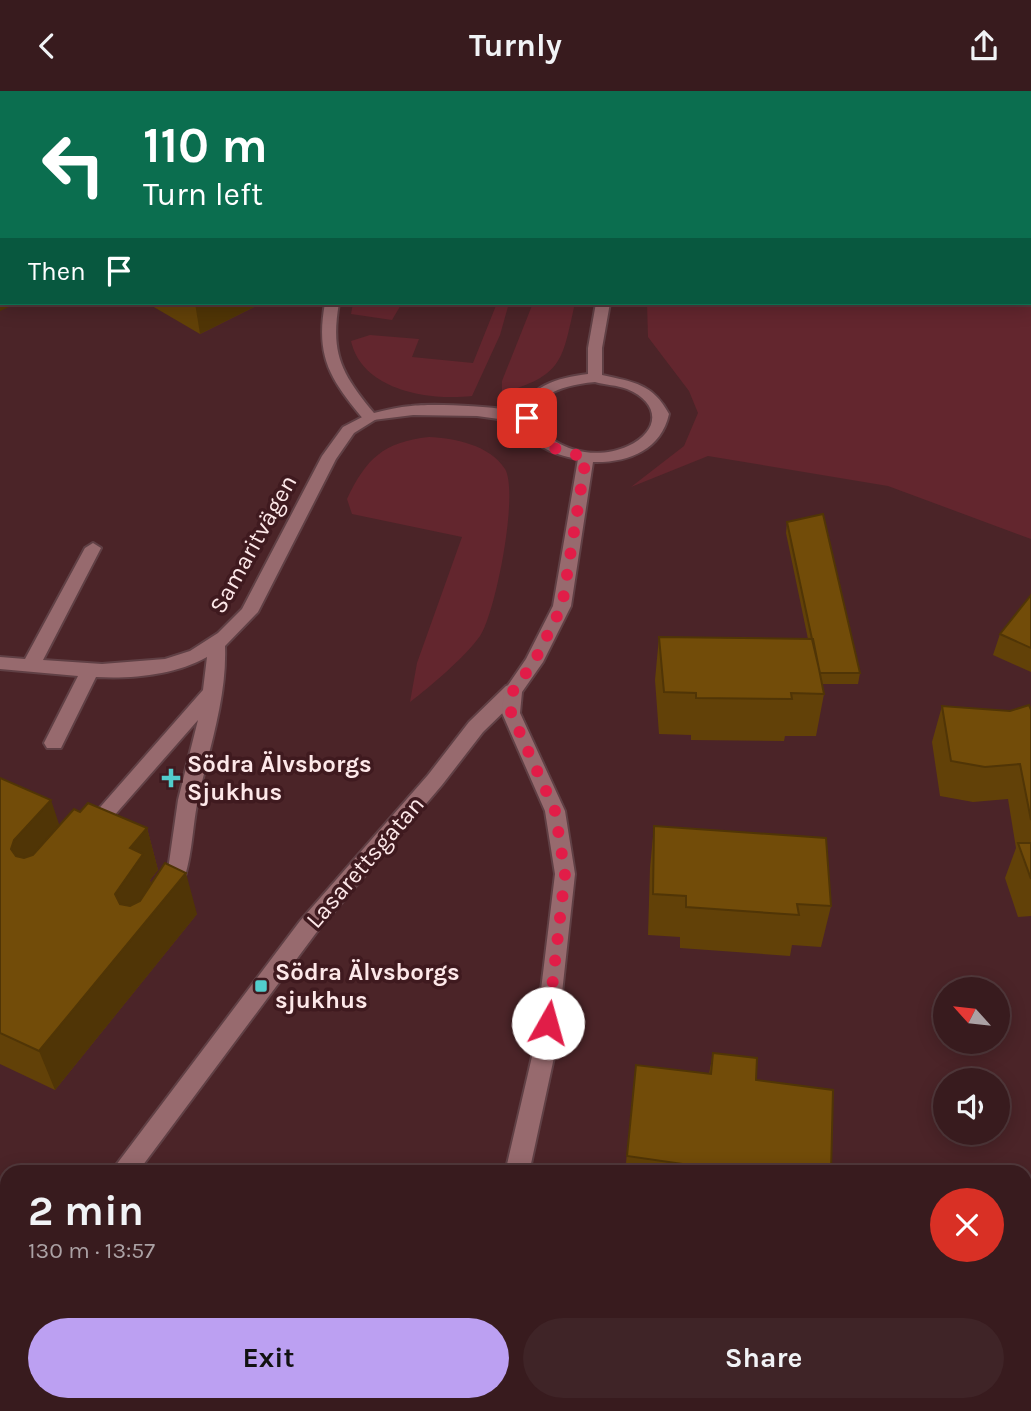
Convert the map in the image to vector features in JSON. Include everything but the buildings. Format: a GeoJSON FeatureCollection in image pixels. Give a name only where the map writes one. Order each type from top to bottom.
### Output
{"type":"FeatureCollection","features":[{"type":"Feature","properties":{"kind":"street"},"geometry":{"type":"LineString","coordinates":[[332,305],[327,325],[328,354],[340,382],[370,418]]}},
{"type":"Feature","properties":{"kind":"street"},"geometry":{"type":"LineString","coordinates":[[595,378],[595,348],[603,305]]}},
{"type":"Feature","properties":{"kind":"street"},"geometry":{"type":"LineString","coordinates":[[595,378],[626,384],[651,397],[662,416],[662,425],[657,435],[635,450],[611,456],[586,457],[563,452],[544,443],[530,427],[527,418],[534,400],[552,386],[595,378]]}},
{"type":"Feature","properties":{"kind":"street","name":"Samaritvägen"},"geometry":{"type":"LineString","coordinates":[[0,663],[90,670],[145,670],[176,665],[216,646],[234,632],[249,612],[328,459],[348,430],[370,418],[413,410],[477,411],[527,418]]}},
{"type":"Feature","properties":{"kind":"street","name":"Lasarettsgatan"},"geometry":{"type":"LineString","coordinates":[[128,1165],[308,927],[435,780],[476,727],[513,691],[534,662],[562,606],[586,457]]}},
{"type":"Feature","properties":{"kind":"street"},"geometry":{"type":"LineString","coordinates":[[31,665],[93,548]]}},
{"type":"Feature","properties":{"kind":"street"},"geometry":{"type":"LineString","coordinates":[[162,910],[178,870],[188,800],[203,747],[216,646]]}},
{"type":"Feature","properties":{"kind":"street"},"geometry":{"type":"LineString","coordinates":[[54,743],[90,670]]}},
{"type":"Feature","properties":{"kind":"street"},"geometry":{"type":"LineString","coordinates":[[513,691],[511,713],[555,811],[565,874],[545,1048],[519,1165]]}},
{"type":"Feature","properties":{"kind":"street"},"geometry":{"type":"LineString","coordinates":[[74,849],[211,693]]}},
{"type":"Feature","properties":{"kind":"shaded area"},"geometry":{"type":"Polygon","coordinates":[[[353,305],[401,305],[392,320],[351,314],[353,305]]]}},
{"type":"Feature","properties":{"kind":"shaded area"},"geometry":{"type":"Polygon","coordinates":[[[496,305],[508,305],[500,335],[472,396],[436,396],[399,389],[368,371],[358,358],[351,341],[370,335],[419,339],[412,357],[473,363],[496,305]]]}},
{"type":"Feature","properties":{"kind":"shaded area"},"geometry":{"type":"Polygon","coordinates":[[[532,305],[575,305],[563,352],[549,372],[502,393],[502,381],[532,305]]]}},
{"type":"Feature","properties":{"kind":"shaded area"},"geometry":{"type":"Polygon","coordinates":[[[647,305],[1031,305],[1031,539],[888,486],[708,456],[631,487],[684,446],[698,413],[689,391],[648,337],[647,305]]]}},
{"type":"Feature","properties":{"kind":"shaded area"},"geometry":{"type":"Polygon","coordinates":[[[429,437],[471,444],[490,454],[505,469],[509,482],[509,501],[499,579],[480,636],[457,662],[410,702],[417,663],[462,537],[352,514],[347,499],[361,473],[378,455],[399,443],[429,437]]]}},
{"type":"Feature","properties":{"kind":"place","name":"Södra Älvsborgs Sjukhus"},"geometry":{"type":"Point","coordinates":[171,778]}},
{"type":"Feature","properties":{"kind":"place","name":"Södra Älvsborgs sjukhus"},"geometry":{"type":"Point","coordinates":[261,986]}},
{"type":"Feature","properties":{"kind":"route"},"geometry":{"type":"LineString","coordinates":[[527,418],[530,427],[544,443],[570,454],[586,457],[562,606],[534,662],[513,691],[511,713],[521,738],[534,759],[555,811],[565,874],[548,1023]]}}]}
